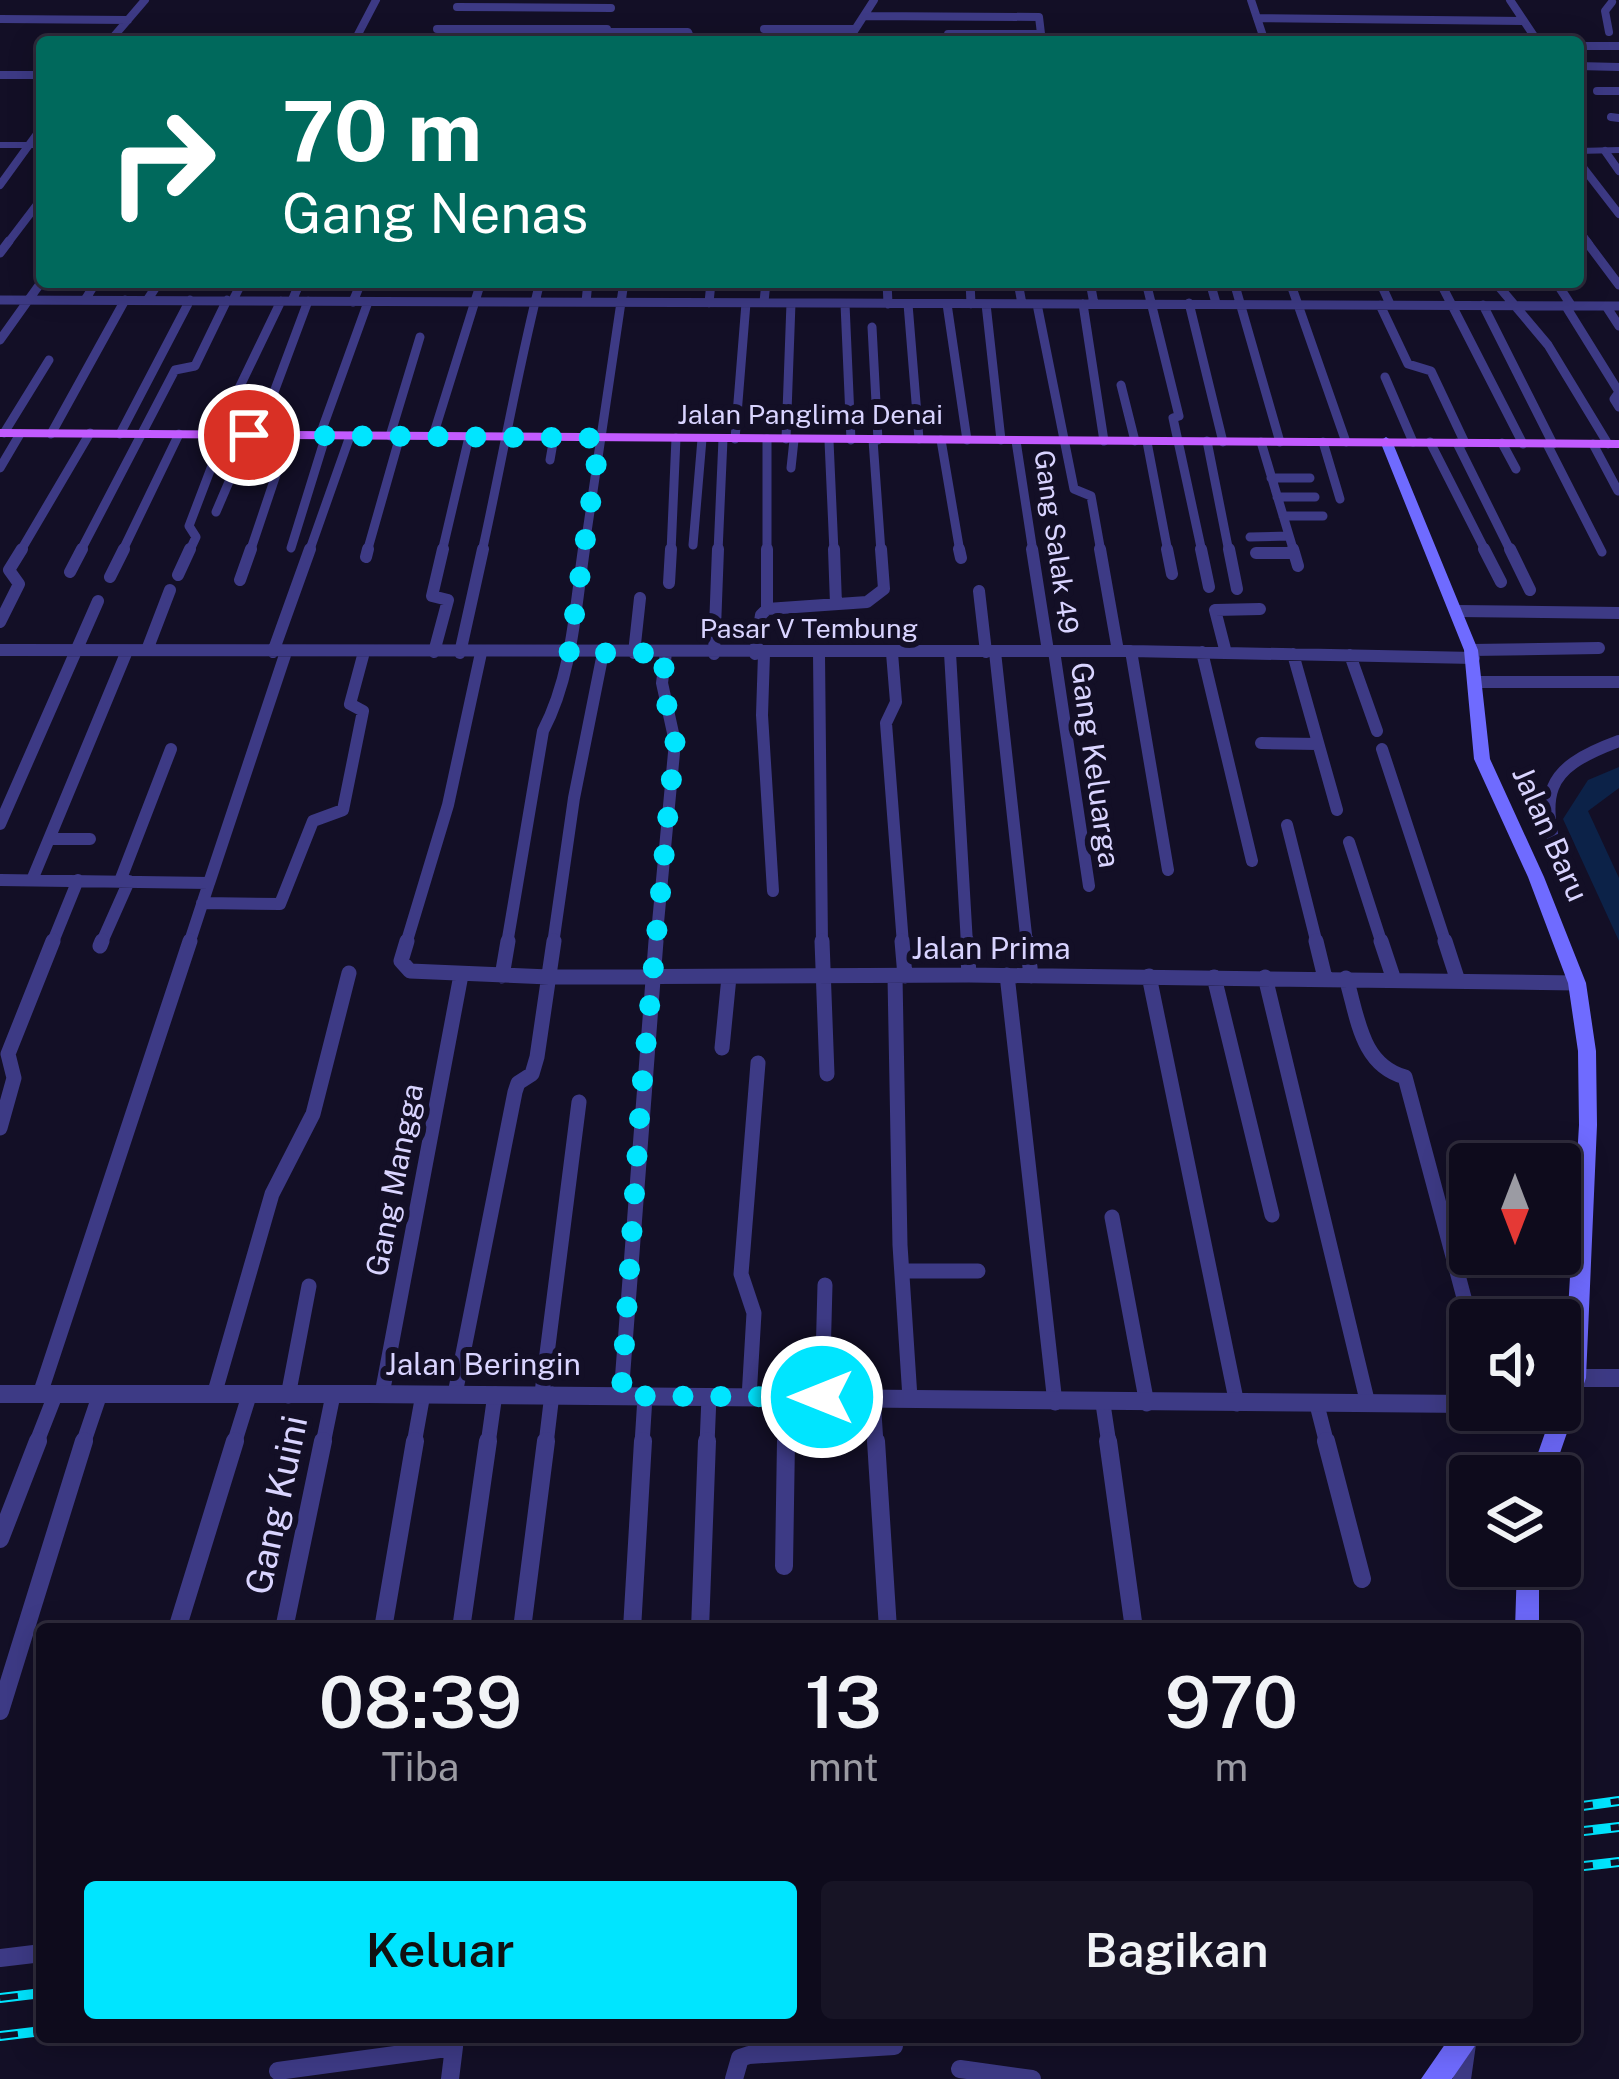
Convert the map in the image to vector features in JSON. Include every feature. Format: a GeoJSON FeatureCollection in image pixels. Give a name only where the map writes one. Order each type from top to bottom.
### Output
{"type":"FeatureCollection","features":[{"type":"Feature","properties":{"kind":"main road","name":"Jalan Panglima Denai"},"geometry":{"type":"LineString","coordinates":[[8,434],[1610,446]]}},
{"type":"Feature","properties":{"kind":"main road","name":"Jalan Baru"},"geometry":{"type":"LineString","coordinates":[[1386,441],[1473,654],[1487,777],[1536,877],[1576,983],[1587,1051],[1588,1125],[1579,1299]]}},
{"type":"Feature","properties":{"kind":"main road"},"geometry":{"type":"LineString","coordinates":[[1527,1623],[1528,1587]]}},
{"type":"Feature","properties":{"kind":"main road"},"geometry":{"type":"LineString","coordinates":[[1435,2079],[1463,2043]]}},
{"type":"Feature","properties":{"kind":"street"},"geometry":{"type":"LineString","coordinates":[[114,36],[145,0]]}},
{"type":"Feature","properties":{"kind":"street"},"geometry":{"type":"LineString","coordinates":[[357,36],[376,0]]}},
{"type":"Feature","properties":{"kind":"street"},"geometry":{"type":"LineString","coordinates":[[851,36],[874,0]]}},
{"type":"Feature","properties":{"kind":"street"},"geometry":{"type":"LineString","coordinates":[[1040,0],[1042,36]]}},
{"type":"Feature","properties":{"kind":"street"},"geometry":{"type":"LineString","coordinates":[[1251,0],[1263,36]]}},
{"type":"Feature","properties":{"kind":"street"},"geometry":{"type":"LineString","coordinates":[[1510,0],[1534,36]]}},
{"type":"Feature","properties":{"kind":"street"},"geometry":{"type":"LineString","coordinates":[[1609,32],[1604,16],[1615,2]]}},
{"type":"Feature","properties":{"kind":"street"},"geometry":{"type":"LineString","coordinates":[[457,7],[612,4],[605,34]]}},
{"type":"Feature","properties":{"kind":"street"},"geometry":{"type":"LineString","coordinates":[[864,16],[1039,17]]}},
{"type":"Feature","properties":{"kind":"street"},"geometry":{"type":"LineString","coordinates":[[1258,18],[1523,21]]}},
{"type":"Feature","properties":{"kind":"street"},"geometry":{"type":"LineString","coordinates":[[0,19],[128,20]]}},
{"type":"Feature","properties":{"kind":"street"},"geometry":{"type":"LineString","coordinates":[[437,29],[688,32],[690,36]]}},
{"type":"Feature","properties":{"kind":"street"},"geometry":{"type":"LineString","coordinates":[[764,29],[855,29]]}},
{"type":"Feature","properties":{"kind":"street"},"geometry":{"type":"LineString","coordinates":[[948,34],[995,36]]}},
{"type":"Feature","properties":{"kind":"street"},"geometry":{"type":"LineString","coordinates":[[1584,46],[1619,46]]}},
{"type":"Feature","properties":{"kind":"street"},"geometry":{"type":"LineString","coordinates":[[1584,66],[1619,67]]}},
{"type":"Feature","properties":{"kind":"street"},"geometry":{"type":"LineString","coordinates":[[0,75],[36,75]]}},
{"type":"Feature","properties":{"kind":"street"},"geometry":{"type":"LineString","coordinates":[[1597,91],[1619,91]]}},
{"type":"Feature","properties":{"kind":"street"},"geometry":{"type":"LineString","coordinates":[[0,185],[36,135]]}},
{"type":"Feature","properties":{"kind":"street"},"geometry":{"type":"LineString","coordinates":[[0,145],[36,145]]}},
{"type":"Feature","properties":{"kind":"street"},"geometry":{"type":"LineString","coordinates":[[1584,151],[1619,150]]}},
{"type":"Feature","properties":{"kind":"street"},"geometry":{"type":"LineString","coordinates":[[1605,151],[1619,172]]}},
{"type":"Feature","properties":{"kind":"street"},"geometry":{"type":"LineString","coordinates":[[1584,169],[1619,214]]}},
{"type":"Feature","properties":{"kind":"street"},"geometry":{"type":"LineString","coordinates":[[0,253],[36,207]]}},
{"type":"Feature","properties":{"kind":"street"},"geometry":{"type":"LineString","coordinates":[[1584,238],[1619,285]]}},
{"type":"Feature","properties":{"kind":"street"},"geometry":{"type":"LineString","coordinates":[[0,340],[38,288]]}},
{"type":"Feature","properties":{"kind":"street"},"geometry":{"type":"LineString","coordinates":[[85,300],[92,288]]}},
{"type":"Feature","properties":{"kind":"street"},"geometry":{"type":"LineString","coordinates":[[148,299],[155,288]]}},
{"type":"Feature","properties":{"kind":"street"},"geometry":{"type":"LineString","coordinates":[[70,572],[175,370],[193,368],[238,288]]}},
{"type":"Feature","properties":{"kind":"street"},"geometry":{"type":"LineString","coordinates":[[178,575],[196,538],[189,526],[220,434],[296,288]]}},
{"type":"Feature","properties":{"kind":"street"},"geometry":{"type":"LineString","coordinates":[[353,302],[359,288]]}},
{"type":"Feature","properties":{"kind":"street"},"geometry":{"type":"LineString","coordinates":[[448,301],[452,288]]}},
{"type":"Feature","properties":{"kind":"street"},"geometry":{"type":"LineString","coordinates":[[433,436],[479,288]]}},
{"type":"Feature","properties":{"kind":"street"},"geometry":{"type":"LineString","coordinates":[[460,653],[538,288]]}},
{"type":"Feature","properties":{"kind":"street"},"geometry":{"type":"LineString","coordinates":[[586,302],[587,288]]}},
{"type":"Feature","properties":{"kind":"street"},"geometry":{"type":"LineString","coordinates":[[502,976],[543,731],[556,706],[569,653],[623,288]]}},
{"type":"Feature","properties":{"kind":"street"},"geometry":{"type":"LineString","coordinates":[[709,303],[710,288]]}},
{"type":"Feature","properties":{"kind":"street"},"geometry":{"type":"LineString","coordinates":[[764,302],[765,288]]}},
{"type":"Feature","properties":{"kind":"street"},"geometry":{"type":"LineString","coordinates":[[791,468],[799,288]]}},
{"type":"Feature","properties":{"kind":"street"},"geometry":{"type":"LineString","coordinates":[[887,288],[888,304]]}},
{"type":"Feature","properties":{"kind":"street"},"geometry":{"type":"LineString","coordinates":[[970,288],[970,304]]}},
{"type":"Feature","properties":{"kind":"street"},"geometry":{"type":"LineString","coordinates":[[1019,288],[1022,304]]}},
{"type":"Feature","properties":{"kind":"street"},"geometry":{"type":"LineString","coordinates":[[1089,288],[1104,441]]}},
{"type":"Feature","properties":{"kind":"street"},"geometry":{"type":"LineString","coordinates":[[1148,288],[1179,416],[1173,418],[1210,587]]}},
{"type":"Feature","properties":{"kind":"street"},"geometry":{"type":"LineString","coordinates":[[1212,288],[1216,303]]}},
{"type":"Feature","properties":{"kind":"street"},"geometry":{"type":"LineString","coordinates":[[1236,288],[1280,442]]}},
{"type":"Feature","properties":{"kind":"street"},"geometry":{"type":"LineString","coordinates":[[1291,288],[1346,442]]}},
{"type":"Feature","properties":{"kind":"street"},"geometry":{"type":"LineString","coordinates":[[1381,288],[1408,364],[1431,371],[1530,590]]}},
{"type":"Feature","properties":{"kind":"street"},"geometry":{"type":"LineString","coordinates":[[1443,288],[1523,444]]}},
{"type":"Feature","properties":{"kind":"street"},"geometry":{"type":"LineString","coordinates":[[1499,288],[1548,345],[1610,446],[1618,491]]}},
{"type":"Feature","properties":{"kind":"street"},"geometry":{"type":"LineString","coordinates":[[1559,288],[1619,392],[1614,400],[1619,407]]}},
{"type":"Feature","properties":{"kind":"street"},"geometry":{"type":"LineString","coordinates":[[51,434],[125,300]]}},
{"type":"Feature","properties":{"kind":"street"},"geometry":{"type":"LineString","coordinates":[[120,434],[190,300]]}},
{"type":"Feature","properties":{"kind":"street"},"geometry":{"type":"LineString","coordinates":[[0,301],[1619,306]]}},
{"type":"Feature","properties":{"kind":"street"},"geometry":{"type":"LineString","coordinates":[[216,512],[308,301]]}},
{"type":"Feature","properties":{"kind":"street"},"geometry":{"type":"LineString","coordinates":[[291,548],[368,302]]}},
{"type":"Feature","properties":{"kind":"street"},"geometry":{"type":"LineString","coordinates":[[713,654],[729,439],[746,303]]}},
{"type":"Feature","properties":{"kind":"street"},"geometry":{"type":"LineString","coordinates":[[1189,303],[1237,589]]}},
{"type":"Feature","properties":{"kind":"street"},"geometry":{"type":"LineString","coordinates":[[845,304],[851,440]]}},
{"type":"Feature","properties":{"kind":"street"},"geometry":{"type":"LineString","coordinates":[[908,304],[919,440]]}},
{"type":"Feature","properties":{"kind":"street"},"geometry":{"type":"LineString","coordinates":[[947,304],[967,440]]}},
{"type":"Feature","properties":{"kind":"street","name":"Gang Salak 49"},"geometry":{"type":"LineString","coordinates":[[986,304],[1000,382],[1001,416],[997,418],[1009,441],[1051,651]]}},
{"type":"Feature","properties":{"kind":"street"},"geometry":{"type":"LineString","coordinates":[[1037,304],[1073,489],[1091,496],[1168,870]]}},
{"type":"Feature","properties":{"kind":"street"},"geometry":{"type":"LineString","coordinates":[[1484,305],[1602,552]]}},
{"type":"Feature","properties":{"kind":"street"},"geometry":{"type":"LineString","coordinates":[[1606,306],[1619,326]]}},
{"type":"Feature","properties":{"kind":"street"},"geometry":{"type":"LineString","coordinates":[[773,891],[759,654],[761,615],[767,609],[867,602],[884,589],[872,327]]}},
{"type":"Feature","properties":{"kind":"street"},"geometry":{"type":"LineString","coordinates":[[366,557],[420,337]]}},
{"type":"Feature","properties":{"kind":"street"},"geometry":{"type":"LineString","coordinates":[[0,468],[8,434],[50,360]]}},
{"type":"Feature","properties":{"kind":"street"},"geometry":{"type":"LineString","coordinates":[[1385,376],[1501,582]]}},
{"type":"Feature","properties":{"kind":"street"},"geometry":{"type":"LineString","coordinates":[[1121,385],[1141,441],[1172,574]]}},
{"type":"Feature","properties":{"kind":"street"},"geometry":{"type":"LineString","coordinates":[[0,622],[20,584],[9,570],[90,433]]}},
{"type":"Feature","properties":{"kind":"street"},"geometry":{"type":"LineString","coordinates":[[110,577],[179,434]]}},
{"type":"Feature","properties":{"kind":"street"},"geometry":{"type":"LineString","coordinates":[[241,580],[290,436]]}},
{"type":"Feature","properties":{"kind":"street"},"geometry":{"type":"LineString","coordinates":[[0,1539],[350,436]]}},
{"type":"Feature","properties":{"kind":"street"},"geometry":{"type":"LineString","coordinates":[[434,652],[448,600],[432,596],[469,437]]}},
{"type":"Feature","properties":{"kind":"street"},"geometry":{"type":"LineString","coordinates":[[550,460],[554,437]]}},
{"type":"Feature","properties":{"kind":"street"},"geometry":{"type":"LineString","coordinates":[[670,583],[676,438]]}},
{"type":"Feature","properties":{"kind":"street"},"geometry":{"type":"LineString","coordinates":[[693,545],[702,439]]}},
{"type":"Feature","properties":{"kind":"street"},"geometry":{"type":"LineString","coordinates":[[767,439],[767,609]]}},
{"type":"Feature","properties":{"kind":"street"},"geometry":{"type":"LineString","coordinates":[[941,440],[961,558]]}},
{"type":"Feature","properties":{"kind":"street"},"geometry":{"type":"LineString","coordinates":[[830,441],[836,604]]}},
{"type":"Feature","properties":{"kind":"street"},"geometry":{"type":"LineString","coordinates":[[1256,553],[1296,559],[1262,442]]}},
{"type":"Feature","properties":{"kind":"street"},"geometry":{"type":"LineString","coordinates":[[1323,442],[1340,499]]}},
{"type":"Feature","properties":{"kind":"street"},"geometry":{"type":"LineString","coordinates":[[1502,443],[1516,469]]}},
{"type":"Feature","properties":{"kind":"street"},"geometry":{"type":"LineString","coordinates":[[1271,478],[1310,478]]}},
{"type":"Feature","properties":{"kind":"street"},"geometry":{"type":"LineString","coordinates":[[1277,497],[1315,497]]}},
{"type":"Feature","properties":{"kind":"street"},"geometry":{"type":"LineString","coordinates":[[1283,516],[1323,516]]}},
{"type":"Feature","properties":{"kind":"street"},"geometry":{"type":"LineString","coordinates":[[1250,537],[1289,536]]}},
{"type":"Feature","properties":{"kind":"street"},"geometry":{"type":"LineString","coordinates":[[146,650],[170,590]]}},
{"type":"Feature","properties":{"kind":"street"},"geometry":{"type":"LineString","coordinates":[[979,591],[991,652],[1030,976]]}},
{"type":"Feature","properties":{"kind":"street"},"geometry":{"type":"LineString","coordinates":[[634,653],[640,598]]}},
{"type":"Feature","properties":{"kind":"street"},"geometry":{"type":"LineString","coordinates":[[0,824],[98,601]]}},
{"type":"Feature","properties":{"kind":"street"},"geometry":{"type":"LineString","coordinates":[[1226,653],[1215,610],[1259,609]]}},
{"type":"Feature","properties":{"kind":"street"},"geometry":{"type":"LineString","coordinates":[[1457,611],[1619,613]]}},
{"type":"Feature","properties":{"kind":"street","name":"Pasar V Tembung"},"geometry":{"type":"LineString","coordinates":[[0,650],[1350,655],[1599,648]]}},
{"type":"Feature","properties":{"kind":"street"},"geometry":{"type":"LineString","coordinates":[[32,880],[127,651]]}},
{"type":"Feature","properties":{"kind":"street","name":"Gang Keluarga"},"geometry":{"type":"LineString","coordinates":[[1051,651],[1089,886]]}},
{"type":"Feature","properties":{"kind":"street"},"geometry":{"type":"LineString","coordinates":[[202,903],[280,904],[313,821],[343,810],[363,711],[350,704],[364,652]]}},
{"type":"Feature","properties":{"kind":"street"},"geometry":{"type":"LineString","coordinates":[[1202,652],[1252,861]]}},
{"type":"Feature","properties":{"kind":"street","name":"Jalan Prima"},"geometry":{"type":"LineString","coordinates":[[481,653],[448,805],[401,961],[406,968],[549,977],[1006,975],[1576,983]]}},
{"type":"Feature","properties":{"kind":"street"},"geometry":{"type":"LineString","coordinates":[[455,1394],[515,1092],[518,1083],[532,1074],[537,1057],[574,798],[603,653]]}},
{"type":"Feature","properties":{"kind":"street"},"geometry":{"type":"LineString","coordinates":[[621,1396],[675,742],[662,683],[666,653]]}},
{"type":"Feature","properties":{"kind":"street"},"geometry":{"type":"LineString","coordinates":[[892,653],[896,697],[886,723],[900,976],[902,1271],[910,1398]]}},
{"type":"Feature","properties":{"kind":"street"},"geometry":{"type":"LineString","coordinates":[[950,653],[969,975]]}},
{"type":"Feature","properties":{"kind":"street"},"geometry":{"type":"LineString","coordinates":[[819,654],[827,1073]]}},
{"type":"Feature","properties":{"kind":"street"},"geometry":{"type":"LineString","coordinates":[[1293,654],[1337,810]]}},
{"type":"Feature","properties":{"kind":"street"},"geometry":{"type":"LineString","coordinates":[[1350,655],[1377,731]]}},
{"type":"Feature","properties":{"kind":"street"},"geometry":{"type":"LineString","coordinates":[[1478,682],[1619,682]]}},
{"type":"Feature","properties":{"kind":"street"},"geometry":{"type":"LineString","coordinates":[[1558,867],[1546,808],[1553,786],[1573,762],[1619,741]]}},
{"type":"Feature","properties":{"kind":"street"},"geometry":{"type":"LineString","coordinates":[[1261,743],[1317,744]]}},
{"type":"Feature","properties":{"kind":"street"},"geometry":{"type":"LineString","coordinates":[[100,946],[171,749]]}},
{"type":"Feature","properties":{"kind":"street"},"geometry":{"type":"LineString","coordinates":[[1382,749],[1458,981]]}},
{"type":"Feature","properties":{"kind":"street"},"geometry":{"type":"LineString","coordinates":[[1287,825],[1325,978]]}},
{"type":"Feature","properties":{"kind":"street"},"geometry":{"type":"LineString","coordinates":[[50,838],[90,839]]}},
{"type":"Feature","properties":{"kind":"street"},"geometry":{"type":"LineString","coordinates":[[1349,842],[1394,980]]}},
{"type":"Feature","properties":{"kind":"street"},"geometry":{"type":"LineString","coordinates":[[0,880],[209,883]]}},
{"type":"Feature","properties":{"kind":"street"},"geometry":{"type":"LineString","coordinates":[[0,1128],[14,1078],[8,1054],[78,880]]}},
{"type":"Feature","properties":{"kind":"street"},"geometry":{"type":"LineString","coordinates":[[214,1395],[272,1194],[314,1114],[349,973]]}},
{"type":"Feature","properties":{"kind":"street","name":"Gang Mangga"},"geometry":{"type":"LineString","coordinates":[[382,1394],[461,975]]}},
{"type":"Feature","properties":{"kind":"street"},"geometry":{"type":"LineString","coordinates":[[1006,975],[1055,1403]]}},
{"type":"Feature","properties":{"kind":"street"},"geometry":{"type":"LineString","coordinates":[[1149,976],[1238,1404]]}},
{"type":"Feature","properties":{"kind":"street"},"geometry":{"type":"LineString","coordinates":[[722,1048],[729,977]]}},
{"type":"Feature","properties":{"kind":"street"},"geometry":{"type":"LineString","coordinates":[[1214,977],[1272,1215]]}},
{"type":"Feature","properties":{"kind":"street"},"geometry":{"type":"LineString","coordinates":[[1265,977],[1368,1404]]}},
{"type":"Feature","properties":{"kind":"street"},"geometry":{"type":"LineString","coordinates":[[1346,978],[1374,1063],[1405,1077],[1464,1299]]}},
{"type":"Feature","properties":{"kind":"street"},"geometry":{"type":"LineString","coordinates":[[749,1398],[754,1313],[740,1274],[758,1063]]}},
{"type":"Feature","properties":{"kind":"street"},"geometry":{"type":"LineString","coordinates":[[523,1623],[578,1102]]}},
{"type":"Feature","properties":{"kind":"street"},"geometry":{"type":"LineString","coordinates":[[1112,1217],[1147,1404]]}},
{"type":"Feature","properties":{"kind":"street"},"geometry":{"type":"LineString","coordinates":[[902,1271],[978,1271]]}},
{"type":"Feature","properties":{"kind":"street"},"geometry":{"type":"LineString","coordinates":[[822,1397],[825,1285]]}},
{"type":"Feature","properties":{"kind":"street"},"geometry":{"type":"LineString","coordinates":[[288,1396],[309,1286]]}},
{"type":"Feature","properties":{"kind":"street","name":"Jalan Beringin"},"geometry":{"type":"LineString","coordinates":[[0,1394],[547,1393],[1103,1404],[1449,1404]]}},
{"type":"Feature","properties":{"kind":"street"},"geometry":{"type":"LineString","coordinates":[[0,1711],[100,1394]]}},
{"type":"Feature","properties":{"kind":"street"},"geometry":{"type":"LineString","coordinates":[[384,1623],[423,1394]]}},
{"type":"Feature","properties":{"kind":"street"},"geometry":{"type":"LineString","coordinates":[[462,1623],[495,1394]]}},
{"type":"Feature","properties":{"kind":"street","name":"Gang Kuini"},"geometry":{"type":"LineString","coordinates":[[285,1623],[333,1395]]}},
{"type":"Feature","properties":{"kind":"street"},"geometry":{"type":"LineString","coordinates":[[179,1623],[249,1396]]}},
{"type":"Feature","properties":{"kind":"street"},"geometry":{"type":"LineString","coordinates":[[632,1623],[646,1397]]}},
{"type":"Feature","properties":{"kind":"street"},"geometry":{"type":"LineString","coordinates":[[700,1623],[709,1397]]}},
{"type":"Feature","properties":{"kind":"street"},"geometry":{"type":"LineString","coordinates":[[873,1397],[888,1623]]}},
{"type":"Feature","properties":{"kind":"street"},"geometry":{"type":"LineString","coordinates":[[784,1566],[787,1398]]}},
{"type":"Feature","properties":{"kind":"street"},"geometry":{"type":"LineString","coordinates":[[1103,1404],[1133,1623]]}},
{"type":"Feature","properties":{"kind":"street"},"geometry":{"type":"LineString","coordinates":[[1317,1405],[1362,1579]]}},
{"type":"Feature","properties":{"kind":"street"},"geometry":{"type":"LineString","coordinates":[[0,1958],[36,1954]]}},
{"type":"Feature","properties":{"kind":"street"},"geometry":{"type":"LineString","coordinates":[[278,2071],[449,2043]]}},
{"type":"Feature","properties":{"kind":"street"},"geometry":{"type":"LineString","coordinates":[[450,2079],[455,2043]]}},
{"type":"Feature","properties":{"kind":"street"},"geometry":{"type":"LineString","coordinates":[[1462,2079],[1467,2043]]}},
{"type":"Feature","properties":{"kind":"street"},"geometry":{"type":"LineString","coordinates":[[734,2079],[740,2058],[749,2055],[894,2046]]}},
{"type":"Feature","properties":{"kind":"street"},"geometry":{"type":"LineString","coordinates":[[960,2069],[1032,2079]]}},
{"type":"Feature","properties":{"kind":"water"},"geometry":{"type":"Polygon","coordinates":[[[1619,767],[1619,788],[1588,811],[1619,878],[1619,941],[1563,819],[1588,780],[1619,767]]]}},
{"type":"Feature","properties":{"kind":"railway"},"geometry":{"type":"LineString","coordinates":[[1581,1806],[1619,1801]]}},
{"type":"Feature","properties":{"kind":"railway"},"geometry":{"type":"LineString","coordinates":[[1581,1831],[1619,1827]]}},
{"type":"Feature","properties":{"kind":"railway"},"geometry":{"type":"LineString","coordinates":[[1581,1866],[1619,1862]]}},
{"type":"Feature","properties":{"kind":"railway"},"geometry":{"type":"LineString","coordinates":[[0,1998],[36,1994]]}},
{"type":"Feature","properties":{"kind":"railway"},"geometry":{"type":"LineString","coordinates":[[0,2036],[36,2032]]}},
{"type":"Feature","properties":{"kind":"route"},"geometry":{"type":"LineString","coordinates":[[249,435],[600,438],[569,653],[666,653],[662,683],[675,742],[641,1096],[621,1396],[822,1397]]}}]}
